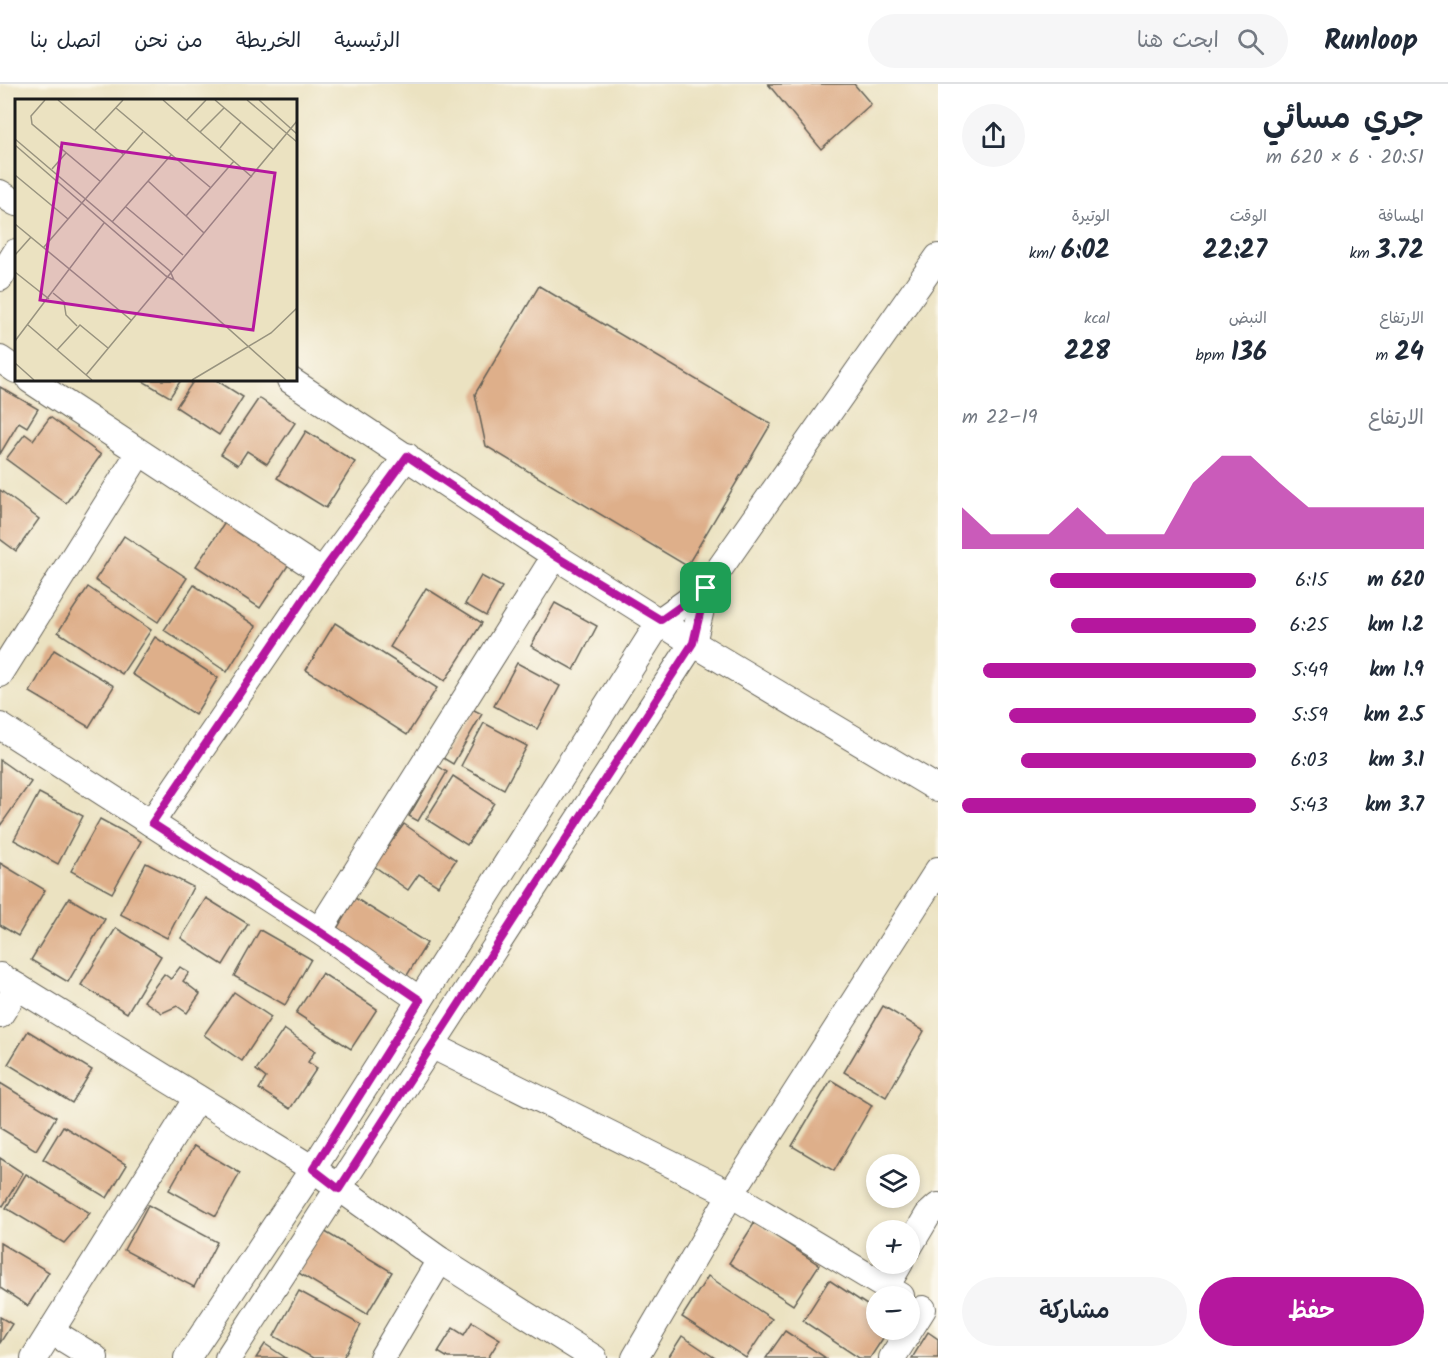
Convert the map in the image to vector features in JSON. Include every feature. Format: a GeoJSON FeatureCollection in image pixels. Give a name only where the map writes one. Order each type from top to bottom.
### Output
{"type":"FeatureCollection","features":[{"type":"Feature","properties":{"kind":"street"},"geometry":{"type":"LineString","coordinates":[[0,193],[15,202]]}},
{"type":"Feature","properties":{"kind":"street"},"geometry":{"type":"LineString","coordinates":[[0,278],[15,254]]}},
{"type":"Feature","properties":{"kind":"street"},"geometry":{"type":"LineString","coordinates":[[187,1358],[313,1169],[661,620],[706,588],[938,257]]}},
{"type":"Feature","properties":{"kind":"street"},"geometry":{"type":"LineString","coordinates":[[0,359],[15,369]]}},
{"type":"Feature","properties":{"kind":"street"},"geometry":{"type":"LineString","coordinates":[[31,381],[322,572]]}},
{"type":"Feature","properties":{"kind":"street"},"geometry":{"type":"LineString","coordinates":[[292,381],[555,556],[661,620],[693,643],[938,789]]}},
{"type":"Feature","properties":{"kind":"street"},"geometry":{"type":"LineString","coordinates":[[0,674],[139,453]]}},
{"type":"Feature","properties":{"kind":"street"},"geometry":{"type":"LineString","coordinates":[[152,823],[322,572],[407,456]]}},
{"type":"Feature","properties":{"kind":"street"},"geometry":{"type":"LineString","coordinates":[[319,931],[555,556]]}},
{"type":"Feature","properties":{"kind":"street"},"geometry":{"type":"LineString","coordinates":[[228,1358],[693,643],[706,588]]}},
{"type":"Feature","properties":{"kind":"street"},"geometry":{"type":"LineString","coordinates":[[0,726],[319,931],[420,1000]]}},
{"type":"Feature","properties":{"kind":"street"},"geometry":{"type":"LineString","coordinates":[[635,1358],[731,1194],[938,870]]}},
{"type":"Feature","properties":{"kind":"street"},"geometry":{"type":"LineString","coordinates":[[0,1015],[9,982],[313,1169],[440,1260],[594,1358]]}},
{"type":"Feature","properties":{"kind":"street"},"geometry":{"type":"LineString","coordinates":[[433,1046],[731,1194],[885,1286]]}},
{"type":"Feature","properties":{"kind":"street"},"geometry":{"type":"LineString","coordinates":[[34,1358],[197,1098]]}},
{"type":"Feature","properties":{"kind":"street"},"geometry":{"type":"LineString","coordinates":[[920,1228],[928,1215],[938,1206]]}},
{"type":"Feature","properties":{"kind":"street"},"geometry":{"type":"LineString","coordinates":[[382,1358],[440,1260]]}},
{"type":"Feature","properties":{"kind":"street"},"geometry":{"type":"LineString","coordinates":[[891,1358],[923,1309]]}},
{"type":"Feature","properties":{"kind":"street"},"geometry":{"type":"LineString","coordinates":[[51,1332],[95,1358]]}},
{"type":"Feature","properties":{"kind":"building"},"geometry":{"type":"Polygon","coordinates":[[[768,84],[854,84],[871,104],[821,149],[768,84]]]}},
{"type":"Feature","properties":{"kind":"building"},"geometry":{"type":"Polygon","coordinates":[[[539,286],[771,424],[687,566],[486,446],[475,394],[539,286]]]}},
{"type":"Feature","properties":{"kind":"building"},"geometry":{"type":"Polygon","coordinates":[[[143,381],[180,381],[170,397],[143,381]]]}},
{"type":"Feature","properties":{"kind":"building"},"geometry":{"type":"Polygon","coordinates":[[[193,381],[218,381],[243,397],[219,435],[176,407],[193,381]]]}},
{"type":"Feature","properties":{"kind":"building"},"geometry":{"type":"Polygon","coordinates":[[[0,387],[38,409],[27,427],[19,422],[0,454],[0,387]]]}},
{"type":"Feature","properties":{"kind":"building"},"geometry":{"type":"Polygon","coordinates":[[[259,398],[295,423],[267,464],[247,451],[238,465],[221,454],[259,398]]]}},
{"type":"Feature","properties":{"kind":"building"},"geometry":{"type":"Polygon","coordinates":[[[50,417],[101,455],[66,503],[6,459],[25,434],[33,440],[50,417]]]}},
{"type":"Feature","properties":{"kind":"building"},"geometry":{"type":"Polygon","coordinates":[[[306,431],[355,462],[326,508],[277,478],[306,431]]]}},
{"type":"Feature","properties":{"kind":"building"},"geometry":{"type":"Polygon","coordinates":[[[0,490],[39,519],[16,551],[0,539],[0,490]]]}},
{"type":"Feature","properties":{"kind":"building"},"geometry":{"type":"Polygon","coordinates":[[[226,521],[289,564],[260,608],[196,566],[226,521]]]}},
{"type":"Feature","properties":{"kind":"building"},"geometry":{"type":"Polygon","coordinates":[[[124,536],[187,578],[158,622],[95,580],[124,536]]]}},
{"type":"Feature","properties":{"kind":"building"},"geometry":{"type":"Polygon","coordinates":[[[481,576],[502,587],[486,616],[465,604],[481,576]]]}},
{"type":"Feature","properties":{"kind":"building"},"geometry":{"type":"Polygon","coordinates":[[[194,585],[256,626],[227,672],[164,630],[194,585]]]}},
{"type":"Feature","properties":{"kind":"building"},"geometry":{"type":"Polygon","coordinates":[[[88,587],[151,630],[122,674],[58,632],[88,587]]]}},
{"type":"Feature","properties":{"kind":"building"},"geometry":{"type":"Polygon","coordinates":[[[426,588],[482,623],[445,681],[390,647],[426,588]]]}},
{"type":"Feature","properties":{"kind":"building"},"geometry":{"type":"Polygon","coordinates":[[[555,603],[597,626],[574,670],[531,646],[555,603]]]}},
{"type":"Feature","properties":{"kind":"building"},"geometry":{"type":"Polygon","coordinates":[[[335,623],[437,688],[407,735],[306,670],[335,623]]]}},
{"type":"Feature","properties":{"kind":"building"},"geometry":{"type":"Polygon","coordinates":[[[155,637],[218,678],[195,715],[132,674],[155,637]]]}},
{"type":"Feature","properties":{"kind":"building"},"geometry":{"type":"Polygon","coordinates":[[[54,650],[114,686],[89,727],[30,692],[54,650]]]}},
{"type":"Feature","properties":{"kind":"building"},"geometry":{"type":"Polygon","coordinates":[[[517,663],[560,686],[537,729],[494,706],[517,663]]]}},
{"type":"Feature","properties":{"kind":"building"},"geometry":{"type":"Polygon","coordinates":[[[472,709],[482,714],[453,764],[443,758],[472,709]]]}},
{"type":"Feature","properties":{"kind":"building"},"geometry":{"type":"Polygon","coordinates":[[[484,723],[527,746],[504,789],[461,766],[484,723]]]}},
{"type":"Feature","properties":{"kind":"building"},"geometry":{"type":"Polygon","coordinates":[[[0,760],[31,782],[0,826],[0,760]]]}},
{"type":"Feature","properties":{"kind":"building"},"geometry":{"type":"Polygon","coordinates":[[[438,766],[447,772],[418,821],[409,816],[438,766]]]}},
{"type":"Feature","properties":{"kind":"building"},"geometry":{"type":"Polygon","coordinates":[[[453,776],[494,803],[467,845],[426,819],[453,776]]]}},
{"type":"Feature","properties":{"kind":"building"},"geometry":{"type":"Polygon","coordinates":[[[39,793],[83,816],[58,864],[14,840],[39,793]]]}},
{"type":"Feature","properties":{"kind":"building"},"geometry":{"type":"Polygon","coordinates":[[[100,819],[141,841],[112,893],[71,871],[100,819]]]}},
{"type":"Feature","properties":{"kind":"building"},"geometry":{"type":"Polygon","coordinates":[[[404,824],[456,860],[438,886],[419,874],[408,890],[374,866],[404,824]]]}},
{"type":"Feature","properties":{"kind":"building"},"geometry":{"type":"Polygon","coordinates":[[[0,863],[45,890],[18,936],[0,925],[0,863]]]}},
{"type":"Feature","properties":{"kind":"building"},"geometry":{"type":"Polygon","coordinates":[[[146,863],[193,887],[167,938],[120,914],[146,863]]]}},
{"type":"Feature","properties":{"kind":"building"},"geometry":{"type":"Polygon","coordinates":[[[69,898],[105,919],[68,982],[31,960],[69,898]]]}},
{"type":"Feature","properties":{"kind":"building"},"geometry":{"type":"Polygon","coordinates":[[[206,898],[248,924],[223,965],[181,938],[206,898]]]}},
{"type":"Feature","properties":{"kind":"building"},"geometry":{"type":"Polygon","coordinates":[[[355,898],[427,943],[406,977],[335,932],[355,898]]]}},
{"type":"Feature","properties":{"kind":"building"},"geometry":{"type":"Polygon","coordinates":[[[116,928],[161,956],[127,1013],[81,985],[116,928]]]}},
{"type":"Feature","properties":{"kind":"building"},"geometry":{"type":"Polygon","coordinates":[[[260,930],[311,959],[285,1005],[234,976],[260,930]]]}},
{"type":"Feature","properties":{"kind":"building"},"geometry":{"type":"Polygon","coordinates":[[[180,967],[189,973],[183,981],[200,994],[187,1013],[177,1006],[162,1013],[144,1001],[164,974],[171,979],[180,967]]]}},
{"type":"Feature","properties":{"kind":"building"},"geometry":{"type":"Polygon","coordinates":[[[322,973],[377,1009],[351,1049],[296,1013],[322,973]]]}},
{"type":"Feature","properties":{"kind":"building"},"geometry":{"type":"Polygon","coordinates":[[[234,992],[271,1017],[242,1061],[204,1035],[234,992]]]}},
{"type":"Feature","properties":{"kind":"building"},"geometry":{"type":"Polygon","coordinates":[[[883,1006],[924,1031],[886,1097],[844,1072],[883,1006]]]}},
{"type":"Feature","properties":{"kind":"building"},"geometry":{"type":"Polygon","coordinates":[[[284,1029],[315,1051],[308,1062],[317,1068],[290,1109],[259,1089],[266,1078],[256,1070],[284,1029]]]}},
{"type":"Feature","properties":{"kind":"building"},"geometry":{"type":"Polygon","coordinates":[[[28,1031],[92,1070],[72,1103],[8,1064],[28,1031]]]}},
{"type":"Feature","properties":{"kind":"building"},"geometry":{"type":"Polygon","coordinates":[[[831,1080],[872,1105],[834,1171],[792,1146],[831,1080]]]}},
{"type":"Feature","properties":{"kind":"building"},"geometry":{"type":"Polygon","coordinates":[[[0,1083],[56,1117],[36,1150],[0,1128],[0,1083]]]}},
{"type":"Feature","properties":{"kind":"building"},"geometry":{"type":"Polygon","coordinates":[[[63,1126],[127,1165],[107,1198],[43,1159],[63,1126]]]}},
{"type":"Feature","properties":{"kind":"building"},"geometry":{"type":"Polygon","coordinates":[[[194,1146],[240,1173],[216,1216],[169,1190],[194,1146]]]}},
{"type":"Feature","properties":{"kind":"building"},"geometry":{"type":"Polygon","coordinates":[[[0,1158],[23,1173],[3,1206],[0,1204],[0,1158]]]}},
{"type":"Feature","properties":{"kind":"building"},"geometry":{"type":"Polygon","coordinates":[[[26,1174],[90,1213],[64,1243],[6,1208],[26,1174]]]}},
{"type":"Feature","properties":{"kind":"building"},"geometry":{"type":"Polygon","coordinates":[[[148,1205],[217,1242],[194,1287],[124,1250],[148,1205]]]}},
{"type":"Feature","properties":{"kind":"building"},"geometry":{"type":"Polygon","coordinates":[[[755,1222],[819,1265],[793,1305],[729,1263],[755,1222]]]}},
{"type":"Feature","properties":{"kind":"building"},"geometry":{"type":"Polygon","coordinates":[[[322,1230],[392,1272],[367,1314],[297,1272],[322,1230]]]}},
{"type":"Feature","properties":{"kind":"building"},"geometry":{"type":"Polygon","coordinates":[[[0,1243],[49,1272],[28,1306],[0,1288],[0,1243]]]}},
{"type":"Feature","properties":{"kind":"building"},"geometry":{"type":"Polygon","coordinates":[[[708,1276],[772,1319],[746,1358],[682,1317],[708,1276]]]}},
{"type":"Feature","properties":{"kind":"building"},"geometry":{"type":"Polygon","coordinates":[[[829,1280],[866,1304],[866,1340],[882,1340],[870,1358],[859,1358],[803,1321],[829,1280]]]}},
{"type":"Feature","properties":{"kind":"building"},"geometry":{"type":"Polygon","coordinates":[[[299,1291],[361,1325],[343,1358],[313,1358],[274,1336],[299,1291]]]}},
{"type":"Feature","properties":{"kind":"building"},"geometry":{"type":"Polygon","coordinates":[[[0,1317],[12,1324],[0,1343],[0,1317]]]}},
{"type":"Feature","properties":{"kind":"building"},"geometry":{"type":"Polygon","coordinates":[[[472,1322],[500,1339],[488,1358],[448,1358],[438,1352],[453,1328],[464,1335],[472,1322]]]}},
{"type":"Feature","properties":{"kind":"building"},"geometry":{"type":"Polygon","coordinates":[[[785,1331],[826,1358],[766,1358],[785,1331]]]}},
{"type":"Feature","properties":{"kind":"building"},"geometry":{"type":"Polygon","coordinates":[[[928,1332],[938,1339],[938,1358],[912,1358],[928,1332]]]}},
{"type":"Feature","properties":{"kind":"building"},"geometry":{"type":"Polygon","coordinates":[[[682,1336],[715,1358],[668,1358],[682,1336]]]}},
{"type":"Feature","properties":{"kind":"building"},"geometry":{"type":"Polygon","coordinates":[[[265,1344],[286,1358],[256,1358],[265,1344]]]}},
{"type":"Feature","properties":{"kind":"route"},"geometry":{"type":"LineString","coordinates":[[407,456],[555,556],[661,620],[706,588],[693,643],[339,1189],[313,1169],[420,1000],[319,931],[152,823],[322,572],[407,456]]}}]}
